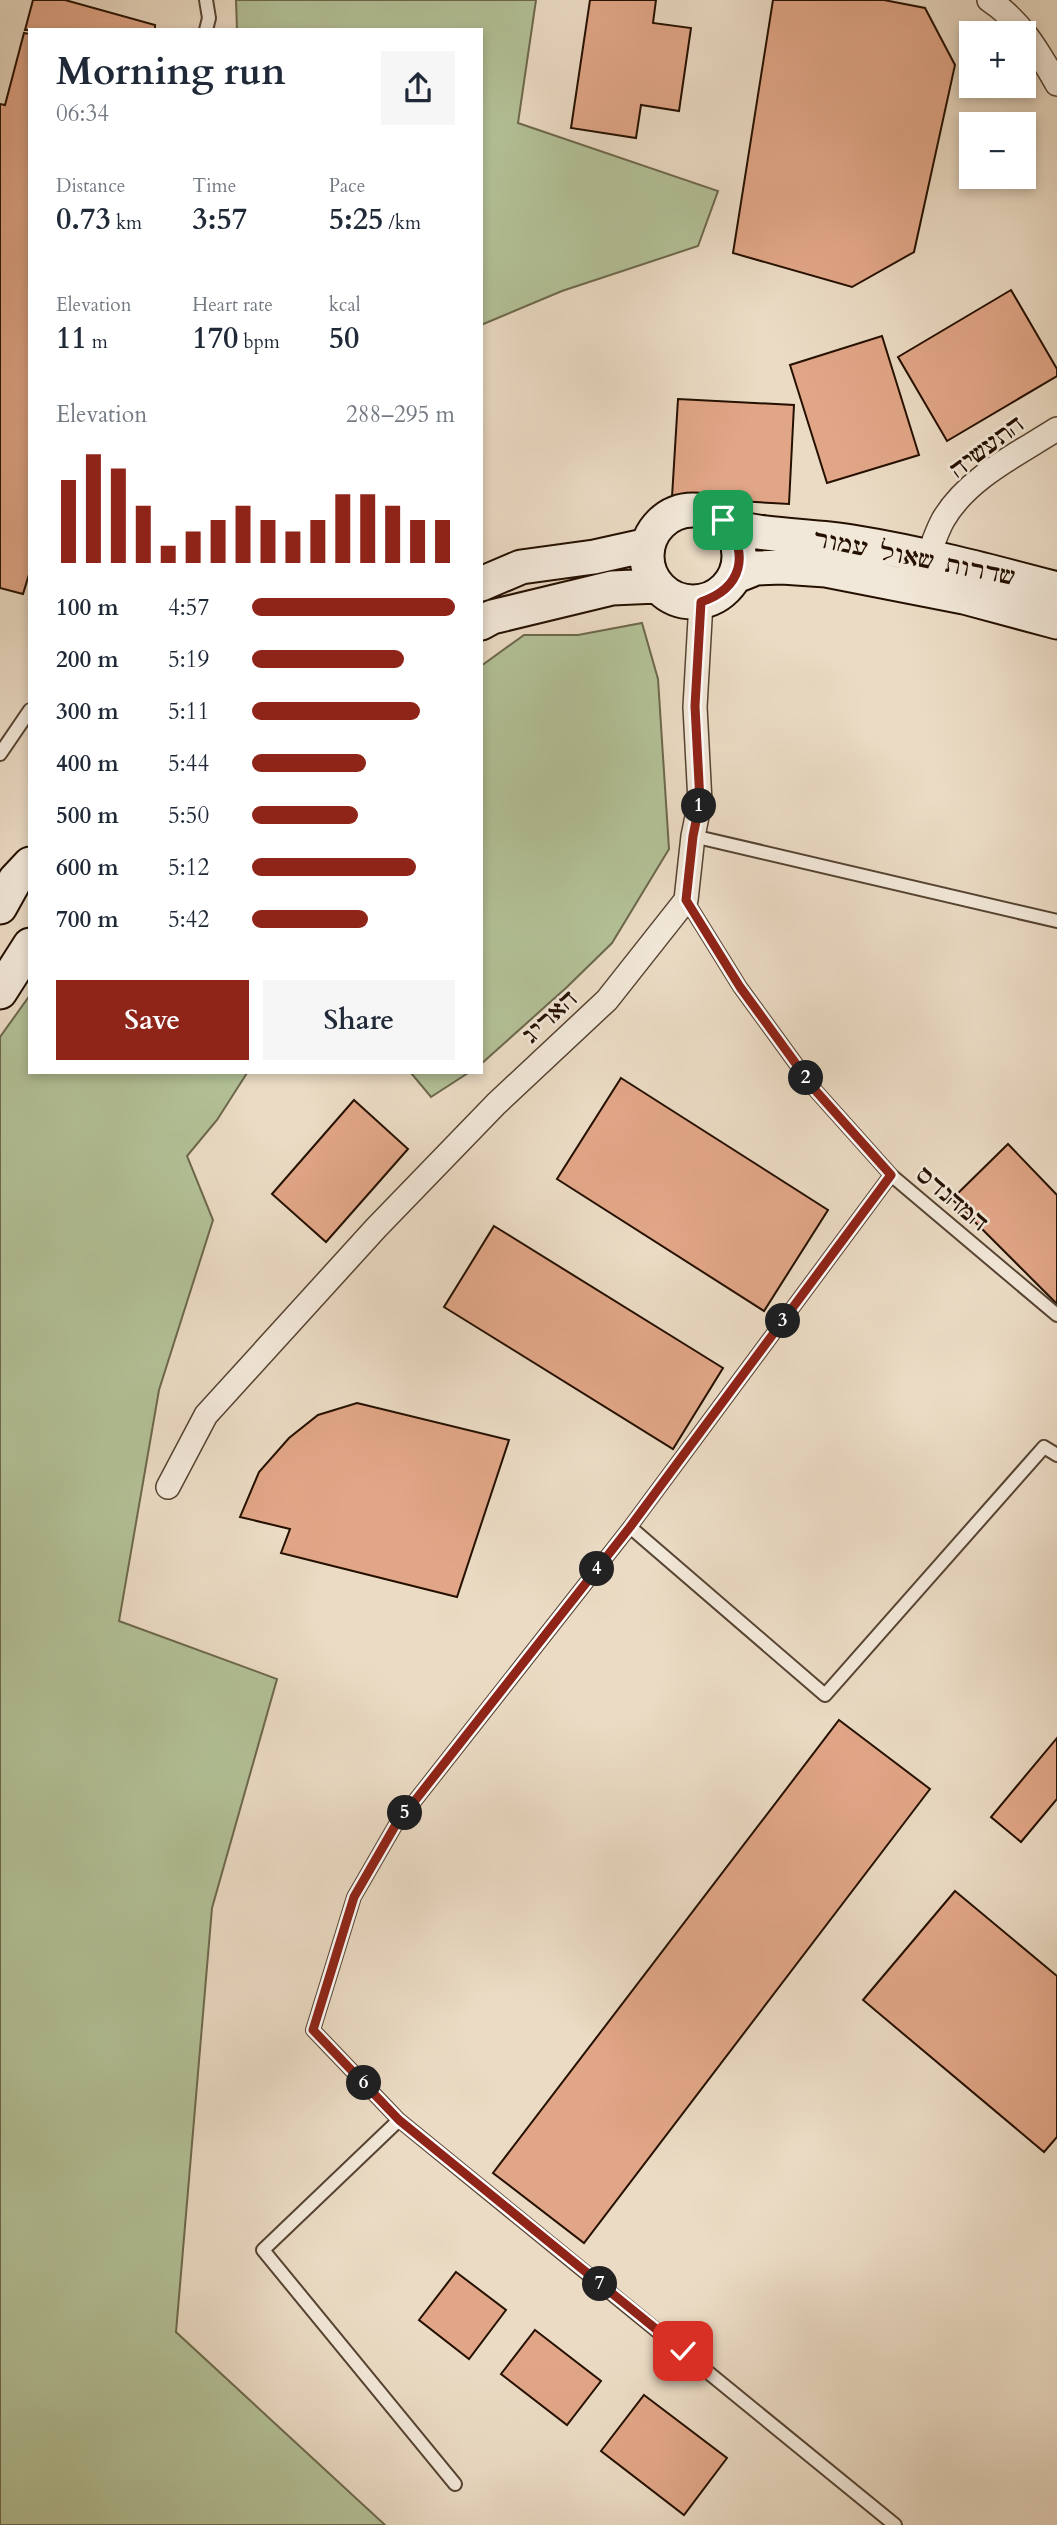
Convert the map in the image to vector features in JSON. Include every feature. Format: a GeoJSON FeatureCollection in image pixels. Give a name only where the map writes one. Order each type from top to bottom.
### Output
{"type":"FeatureCollection","features":[{"type":"Feature","properties":{"kind":"street"},"geometry":{"type":"LineString","coordinates":[[989,0],[1007,12],[1030,37],[1057,84]]}},
{"type":"Feature","properties":{"kind":"street","name":"התעשיה"},"geometry":{"type":"LineString","coordinates":[[924,572],[944,519],[961,498],[986,474],[1057,429]]}},
{"type":"Feature","properties":{"kind":"street"},"geometry":{"type":"LineString","coordinates":[[694,509],[710,512],[729,526],[739,547],[740,562],[736,576],[721,593],[701,602],[685,602],[670,596],[657,586],[649,566],[648,545],[660,525],[679,512],[694,509]]}},
{"type":"Feature","properties":{"kind":"street","name":"שדרות שאול עמור"},"geometry":{"type":"LineString","coordinates":[[729,526],[757,534],[830,538],[1057,622]]}},
{"type":"Feature","properties":{"kind":"street"},"geometry":{"type":"LineString","coordinates":[[483,583],[521,567],[648,545]]}},
{"type":"Feature","properties":{"kind":"street","name":"שדרות שאול עמור"},"geometry":{"type":"LineString","coordinates":[[736,576],[756,568],[782,567],[924,572],[1057,589]]}},
{"type":"Feature","properties":{"kind":"street"},"geometry":{"type":"LineString","coordinates":[[483,622],[492,617],[612,588],[657,586]]}},
{"type":"Feature","properties":{"kind":"street"},"geometry":{"type":"LineString","coordinates":[[686,900],[693,836],[700,802],[695,706],[701,602]]}},
{"type":"Feature","properties":{"kind":"street"},"geometry":{"type":"LineString","coordinates":[[0,907],[15,880],[28,866]]}},
{"type":"Feature","properties":{"kind":"street","name":"האריג"},"geometry":{"type":"LineString","coordinates":[[168,1487],[206,1415],[385,1218],[496,1104],[607,1000],[686,900]]}},
{"type":"Feature","properties":{"kind":"street"},"geometry":{"type":"LineString","coordinates":[[0,992],[28,948]]}},
{"type":"Feature","properties":{"kind":"lane"},"geometry":{"type":"LineString","coordinates":[[206,0],[209,18],[206,28]]}},
{"type":"Feature","properties":{"kind":"lane"},"geometry":{"type":"LineString","coordinates":[[0,754],[28,713]]}},
{"type":"Feature","properties":{"kind":"lane"},"geometry":{"type":"LineString","coordinates":[[693,836],[1057,921]]}},
{"type":"Feature","properties":{"kind":"lane","name":"המהנדס"},"geometry":{"type":"LineString","coordinates":[[686,900],[740,987],[815,1090],[891,1175],[1057,1315]]}},
{"type":"Feature","properties":{"kind":"lane"},"geometry":{"type":"LineString","coordinates":[[891,1175],[630,1527],[395,1826],[354,1897],[313,2030],[399,2120],[895,2525]]}},
{"type":"Feature","properties":{"kind":"lane"},"geometry":{"type":"LineString","coordinates":[[630,1527],[825,1695],[1044,1447],[1057,1455]]}},
{"type":"Feature","properties":{"kind":"lane"},"geometry":{"type":"LineString","coordinates":[[399,2120],[263,2250],[455,2484]]}},
{"type":"Feature","properties":{"kind":"green space"},"geometry":{"type":"Polygon","coordinates":[[[236,0],[536,0],[518,123],[718,191],[698,246],[562,291],[483,324],[483,28],[237,28],[236,0]]]}},
{"type":"Feature","properties":{"kind":"green space"},"geometry":{"type":"Polygon","coordinates":[[[642,623],[658,679],[669,849],[612,943],[483,1062],[483,665],[524,635],[578,635],[642,623]]]}},
{"type":"Feature","properties":{"kind":"green space"},"geometry":{"type":"Polygon","coordinates":[[[28,998],[28,1074],[246,1074],[217,1120],[187,1156],[213,1220],[159,1390],[119,1621],[277,1679],[212,1908],[176,2332],[385,2525],[0,2525],[0,1037],[28,998]]]}},
{"type":"Feature","properties":{"kind":"green space"},"geometry":{"type":"Polygon","coordinates":[[[412,1074],[466,1074],[431,1097],[412,1074]]]}},
{"type":"Feature","properties":{"kind":"building"},"geometry":{"type":"Polygon","coordinates":[[[33,0],[65,0],[155,25],[155,28],[25,30],[33,0]]]}},
{"type":"Feature","properties":{"kind":"building"},"geometry":{"type":"Polygon","coordinates":[[[590,0],[656,0],[653,23],[691,28],[679,111],[641,105],[636,138],[571,128],[590,0]]]}},
{"type":"Feature","properties":{"kind":"building"},"geometry":{"type":"Polygon","coordinates":[[[773,0],[884,0],[925,8],[955,65],[914,252],[852,287],[733,253],[773,0]]]}},
{"type":"Feature","properties":{"kind":"building"},"geometry":{"type":"Polygon","coordinates":[[[24,33],[28,34],[28,578],[23,594],[0,588],[0,104],[5,105],[24,33]]]}},
{"type":"Feature","properties":{"kind":"building"},"geometry":{"type":"Polygon","coordinates":[[[1011,290],[1057,369],[1057,376],[947,441],[898,357],[1011,290]]]}},
{"type":"Feature","properties":{"kind":"building"},"geometry":{"type":"Polygon","coordinates":[[[882,336],[919,455],[827,483],[790,365],[882,336]]]}},
{"type":"Feature","properties":{"kind":"building"},"geometry":{"type":"Polygon","coordinates":[[[678,399],[794,405],[789,504],[672,497],[678,399]]]}},
{"type":"Feature","properties":{"kind":"building"},"geometry":{"type":"Polygon","coordinates":[[[621,1078],[828,1210],[764,1311],[557,1179],[621,1078]]]}},
{"type":"Feature","properties":{"kind":"building"},"geometry":{"type":"Polygon","coordinates":[[[354,1100],[408,1149],[326,1242],[272,1194],[354,1100]]]}},
{"type":"Feature","properties":{"kind":"building"},"geometry":{"type":"Polygon","coordinates":[[[1008,1144],[1057,1195],[1057,1304],[952,1199],[1008,1144]]]}},
{"type":"Feature","properties":{"kind":"building"},"geometry":{"type":"Polygon","coordinates":[[[494,1226],[723,1368],[673,1449],[444,1307],[494,1226]]]}},
{"type":"Feature","properties":{"kind":"building"},"geometry":{"type":"Polygon","coordinates":[[[357,1403],[509,1440],[457,1597],[281,1553],[290,1529],[240,1517],[259,1472],[289,1438],[318,1415],[357,1403]]]}},
{"type":"Feature","properties":{"kind":"building"},"geometry":{"type":"Polygon","coordinates":[[[839,1720],[930,1789],[584,2243],[493,2173],[839,1720]]]}},
{"type":"Feature","properties":{"kind":"building"},"geometry":{"type":"Polygon","coordinates":[[[1057,1738],[1057,1799],[1021,1842],[991,1817],[1057,1738]]]}},
{"type":"Feature","properties":{"kind":"building"},"geometry":{"type":"Polygon","coordinates":[[[955,1891],[1057,1976],[1057,2137],[1044,2152],[863,2000],[955,1891]]]}},
{"type":"Feature","properties":{"kind":"building"},"geometry":{"type":"Polygon","coordinates":[[[456,2272],[506,2310],[469,2359],[419,2320],[456,2272]]]}},
{"type":"Feature","properties":{"kind":"building"},"geometry":{"type":"Polygon","coordinates":[[[535,2330],[601,2381],[567,2425],[501,2374],[535,2330]]]}},
{"type":"Feature","properties":{"kind":"building"},"geometry":{"type":"Polygon","coordinates":[[[644,2395],[727,2458],[684,2515],[601,2451],[644,2395]]]}},
{"type":"Feature","properties":{"kind":"route"},"geometry":{"type":"LineString","coordinates":[[683,2351],[399,2120],[313,2030],[354,1897],[395,1826],[630,1527],[891,1175],[815,1090],[740,987],[686,900],[693,836],[700,802],[695,706],[701,602],[715,597],[727,588],[736,576],[740,562],[739,547],[733,532],[723,520]]}}]}
